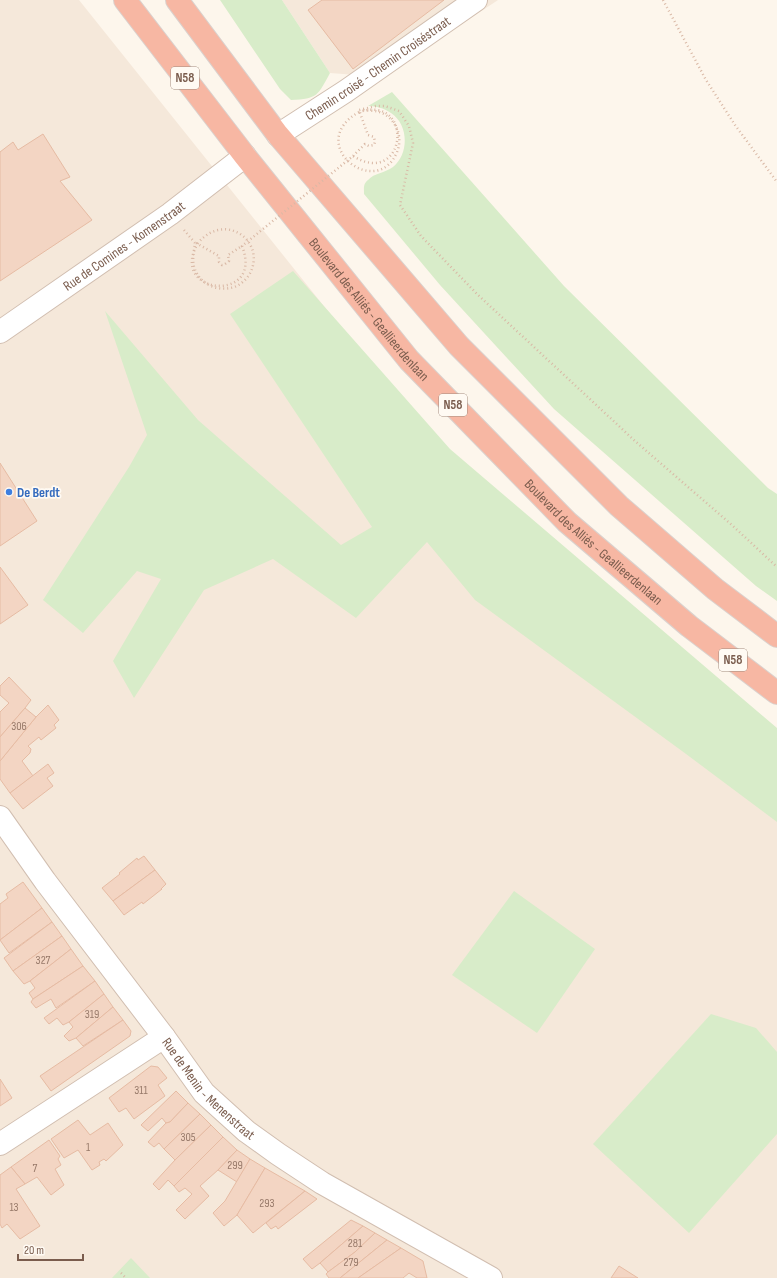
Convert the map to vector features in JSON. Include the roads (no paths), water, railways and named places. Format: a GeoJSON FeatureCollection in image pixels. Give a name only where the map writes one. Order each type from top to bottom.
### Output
{"type":"FeatureCollection","features":[{"type":"Feature","properties":{"kind":"highway","name":"Boulevard des Alliés - Geallieerdenlaan"},"geometry":{"type":"LineString","coordinates":[[125,0],[246,156],[409,360],[567,522],[689,626],[777,693]]}},
{"type":"Feature","properties":{"kind":"highway"},"geometry":{"type":"LineString","coordinates":[[177,0],[278,135],[459,346],[618,506],[715,589],[777,636]]}},
{"type":"Feature","properties":{"kind":"highway"},"geometry":{"type":"LineString","coordinates":[[689,626],[777,707]]}},
{"type":"Feature","properties":{"kind":"street","name":"Chemin croisé - Chemin Croiséstraat"},"geometry":{"type":"LineString","coordinates":[[278,135],[346,92],[476,0]]}},
{"type":"Feature","properties":{"kind":"street","name":"Rue de Comines - Komenstraat"},"geometry":{"type":"LineString","coordinates":[[0,332],[170,214],[246,156]]}},
{"type":"Feature","properties":{"kind":"street","name":"Rue de Menin - Menenstraat"},"geometry":{"type":"LineString","coordinates":[[0,817],[204,1093],[246,1131],[322,1183],[491,1278]]}},
{"type":"Feature","properties":{"kind":"street"},"geometry":{"type":"LineString","coordinates":[[0,1144],[164,1037]]}},
{"type":"Feature","properties":{"kind":"place","name":"De Berdt"},"geometry":{"type":"Point","coordinates":[9,492]}}]}
